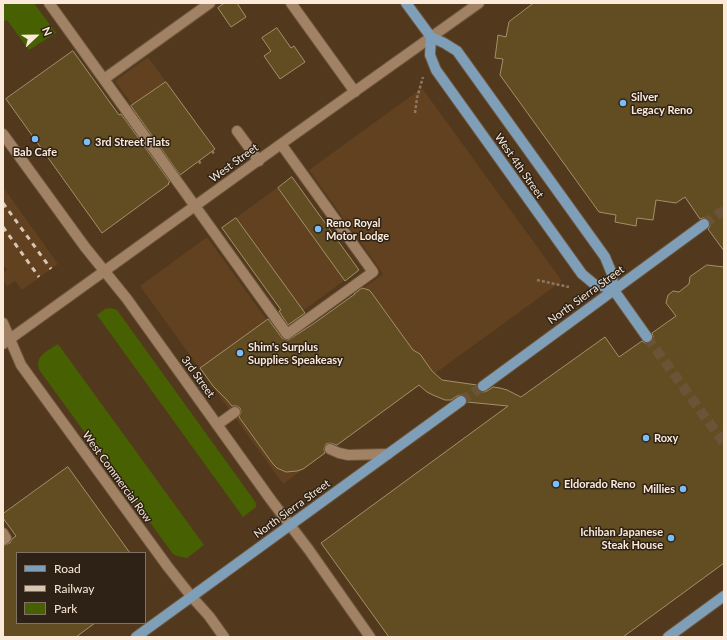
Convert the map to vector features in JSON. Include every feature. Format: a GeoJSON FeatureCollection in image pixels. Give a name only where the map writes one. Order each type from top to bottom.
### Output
{"type":"FeatureCollection","features":[{"type":"Feature","properties":{"kind":"main road","name":"West 4th Street"},"geometry":{"type":"LineString","coordinates":[[406,3],[431,37],[444,43],[457,52],[605,258],[612,274],[613,289],[647,337]]}},
{"type":"Feature","properties":{"kind":"main road","name":"West 4th Street"},"geometry":{"type":"LineString","coordinates":[[431,37],[430,55],[436,70],[582,274],[594,284],[613,289]]}},
{"type":"Feature","properties":{"kind":"main road","name":"North Sierra Street"},"geometry":{"type":"LineString","coordinates":[[482,386],[704,224]]}},
{"type":"Feature","properties":{"kind":"main road","name":"North Sierra Street"},"geometry":{"type":"LineString","coordinates":[[136,637],[461,401]]}},
{"type":"Feature","properties":{"kind":"main road"},"geometry":{"type":"LineString","coordinates":[[668,637],[724,596]]}},
{"type":"Feature","properties":{"kind":"street"},"geometry":{"type":"LineString","coordinates":[[49,3],[287,334],[373,272],[281,144]]}},
{"type":"Feature","properties":{"kind":"street"},"geometry":{"type":"LineString","coordinates":[[104,79],[210,3]]}},
{"type":"Feature","properties":{"kind":"street"},"geometry":{"type":"LineString","coordinates":[[291,3],[355,92]]}},
{"type":"Feature","properties":{"kind":"street","name":"West Street"},"geometry":{"type":"LineString","coordinates":[[6,342],[479,3]]}},
{"type":"Feature","properties":{"kind":"street"},"geometry":{"type":"LineString","coordinates":[[236,131],[259,161]]}},
{"type":"Feature","properties":{"kind":"street","name":"3rd Street"},"geometry":{"type":"LineString","coordinates":[[3,134],[85,247],[127,299],[290,526],[309,550],[370,637]]}},
{"type":"Feature","properties":{"kind":"street","name":"West Commercial Row"},"geometry":{"type":"LineString","coordinates":[[3,324],[6,342],[21,365],[168,567],[209,616],[224,637]]}},
{"type":"Feature","properties":{"kind":"street"},"geometry":{"type":"LineString","coordinates":[[217,425],[235,412]]}},
{"type":"Feature","properties":{"kind":"street"},"geometry":{"type":"LineString","coordinates":[[330,449],[348,455],[388,454]]}},
{"type":"Feature","properties":{"kind":"street"},"geometry":{"type":"LineString","coordinates":[[3,533],[6,538],[3,540]]}},
{"type":"Feature","properties":{"kind":"path"},"geometry":{"type":"LineString","coordinates":[[415,113],[417,98],[423,77]]}},
{"type":"Feature","properties":{"kind":"path"},"geometry":{"type":"LineString","coordinates":[[212,151],[215,154]]}},
{"type":"Feature","properties":{"kind":"path"},"geometry":{"type":"LineString","coordinates":[[198,161],[201,165]]}},
{"type":"Feature","properties":{"kind":"path"},"geometry":{"type":"LineString","coordinates":[[537,280],[569,287]]}},
{"type":"Feature","properties":{"kind":"shaded area"},"geometry":{"type":"Polygon","coordinates":[[[148,57],[215,149],[182,174],[115,81],[148,57]]]}},
{"type":"Feature","properties":{"kind":"shaded area"},"geometry":{"type":"Polygon","coordinates":[[[422,88],[562,281],[283,484],[140,286],[207,237],[285,345],[383,274],[309,170],[422,88]]]}},
{"type":"Feature","properties":{"kind":"shaded area"},"geometry":{"type":"Polygon","coordinates":[[[292,177],[359,270],[289,321],[222,228],[292,177]]]}},
{"type":"Feature","properties":{"kind":"shaded area"},"geometry":{"type":"Polygon","coordinates":[[[3,187],[58,264],[22,290],[15,281],[7,286],[3,280],[3,273],[7,270],[3,264],[3,187]]]}},
{"type":"Feature","properties":{"kind":"green space"},"geometry":{"type":"Polygon","coordinates":[[[3,3],[34,3],[56,33],[29,50],[7,20],[3,22],[3,3]]]}},
{"type":"Feature","properties":{"kind":"green space"},"geometry":{"type":"Polygon","coordinates":[[[110,308],[117,310],[255,501],[255,508],[243,517],[97,315],[105,309],[110,308]]]}},
{"type":"Feature","properties":{"kind":"green space"},"geometry":{"type":"Polygon","coordinates":[[[58,344],[204,545],[187,558],[173,554],[40,371],[38,361],[40,358],[43,354],[58,344]]]}},
{"type":"Feature","properties":{"kind":"building"},"geometry":{"type":"Polygon","coordinates":[[[225,3],[237,3],[246,17],[231,27],[218,8],[225,3]]]}},
{"type":"Feature","properties":{"kind":"building","name":"Silver Legacy Reno"},"geometry":{"type":"Polygon","coordinates":[[[534,3],[724,3],[724,251],[708,229],[710,226],[709,220],[706,218],[700,219],[685,197],[676,203],[656,200],[653,220],[637,218],[636,226],[615,222],[616,215],[599,212],[500,75],[503,59],[495,58],[498,35],[506,37],[509,22],[534,3]]]}},
{"type":"Feature","properties":{"kind":"building"},"geometry":{"type":"Polygon","coordinates":[[[277,28],[291,48],[294,46],[305,62],[280,79],[264,56],[271,51],[262,38],[277,28]]]}},
{"type":"Feature","properties":{"kind":"building","name":"3rd Street Flats"},"geometry":{"type":"Polygon","coordinates":[[[73,51],[170,182],[102,233],[6,99],[73,51]]]}},
{"type":"Feature","properties":{"kind":"building"},"geometry":{"type":"Polygon","coordinates":[[[166,82],[215,149],[180,175],[131,106],[166,82]]]}},
{"type":"Feature","properties":{"kind":"building","name":"Reno Royal Motor Lodge"},"geometry":{"type":"Polygon","coordinates":[[[292,177],[359,270],[345,281],[278,188],[292,177]]]}},
{"type":"Feature","properties":{"kind":"building"},"geometry":{"type":"Polygon","coordinates":[[[236,218],[305,313],[288,325],[279,311],[281,310],[222,228],[236,218]]]}},
{"type":"Feature","properties":{"kind":"building","name":"Eldorado Reno"},"geometry":{"type":"Polygon","coordinates":[[[707,265],[724,267],[724,563],[623,637],[389,637],[321,543],[508,406],[467,402],[466,397],[461,395],[451,400],[445,400],[427,392],[419,385],[337,445],[330,443],[326,444],[324,449],[325,453],[303,469],[286,472],[277,468],[273,464],[239,417],[241,412],[240,408],[237,406],[232,406],[213,386],[200,368],[268,319],[282,338],[287,340],[290,339],[362,288],[371,292],[413,350],[420,354],[432,371],[442,380],[477,385],[478,390],[483,392],[493,387],[500,388],[521,397],[605,337],[619,357],[642,341],[645,343],[650,342],[653,339],[652,333],[676,316],[666,303],[668,295],[673,291],[679,292],[689,284],[690,277],[707,265]]]}},
{"type":"Feature","properties":{"kind":"building"},"geometry":{"type":"Polygon","coordinates":[[[68,467],[129,552],[16,552],[16,624],[94,624],[76,637],[3,637],[3,546],[10,543],[16,536],[3,518],[3,514],[68,467]]]}},
{"type":"Feature","properties":{"kind":"tunnel"},"geometry":{"type":"LineString","coordinates":[[704,224],[724,210]]}},
{"type":"Feature","properties":{"kind":"tunnel"},"geometry":{"type":"LineString","coordinates":[[647,337],[724,443]]}},
{"type":"Feature","properties":{"kind":"tunnel"},"geometry":{"type":"LineString","coordinates":[[461,401],[483,386]]}},
{"type":"Feature","properties":{"kind":"railway"},"geometry":{"type":"LineString","coordinates":[[3,203],[51,269]]}},
{"type":"Feature","properties":{"kind":"railway"},"geometry":{"type":"LineString","coordinates":[[3,227],[39,277]]}},
{"type":"Feature","properties":{"kind":"place","name":"Silver Legacy Reno"},"geometry":{"type":"Point","coordinates":[623,103]}},
{"type":"Feature","properties":{"kind":"place","name":"Bab Cafe"},"geometry":{"type":"Point","coordinates":[35,139]}},
{"type":"Feature","properties":{"kind":"place","name":"3rd Street Flats"},"geometry":{"type":"Point","coordinates":[87,142]}},
{"type":"Feature","properties":{"kind":"place","name":"Reno Royal Motor Lodge"},"geometry":{"type":"Point","coordinates":[318,229]}},
{"type":"Feature","properties":{"kind":"place","name":"Shim's Surplus Supplies Speakeasy"},"geometry":{"type":"Point","coordinates":[240,353]}},
{"type":"Feature","properties":{"kind":"place","name":"Roxy"},"geometry":{"type":"Point","coordinates":[646,438]}},
{"type":"Feature","properties":{"kind":"place","name":"Eldorado Reno"},"geometry":{"type":"Point","coordinates":[556,484]}},
{"type":"Feature","properties":{"kind":"place","name":"Millies"},"geometry":{"type":"Point","coordinates":[683,489]}},
{"type":"Feature","properties":{"kind":"place","name":"Ichiban Japanese Steak House"},"geometry":{"type":"Point","coordinates":[671,538]}}]}
